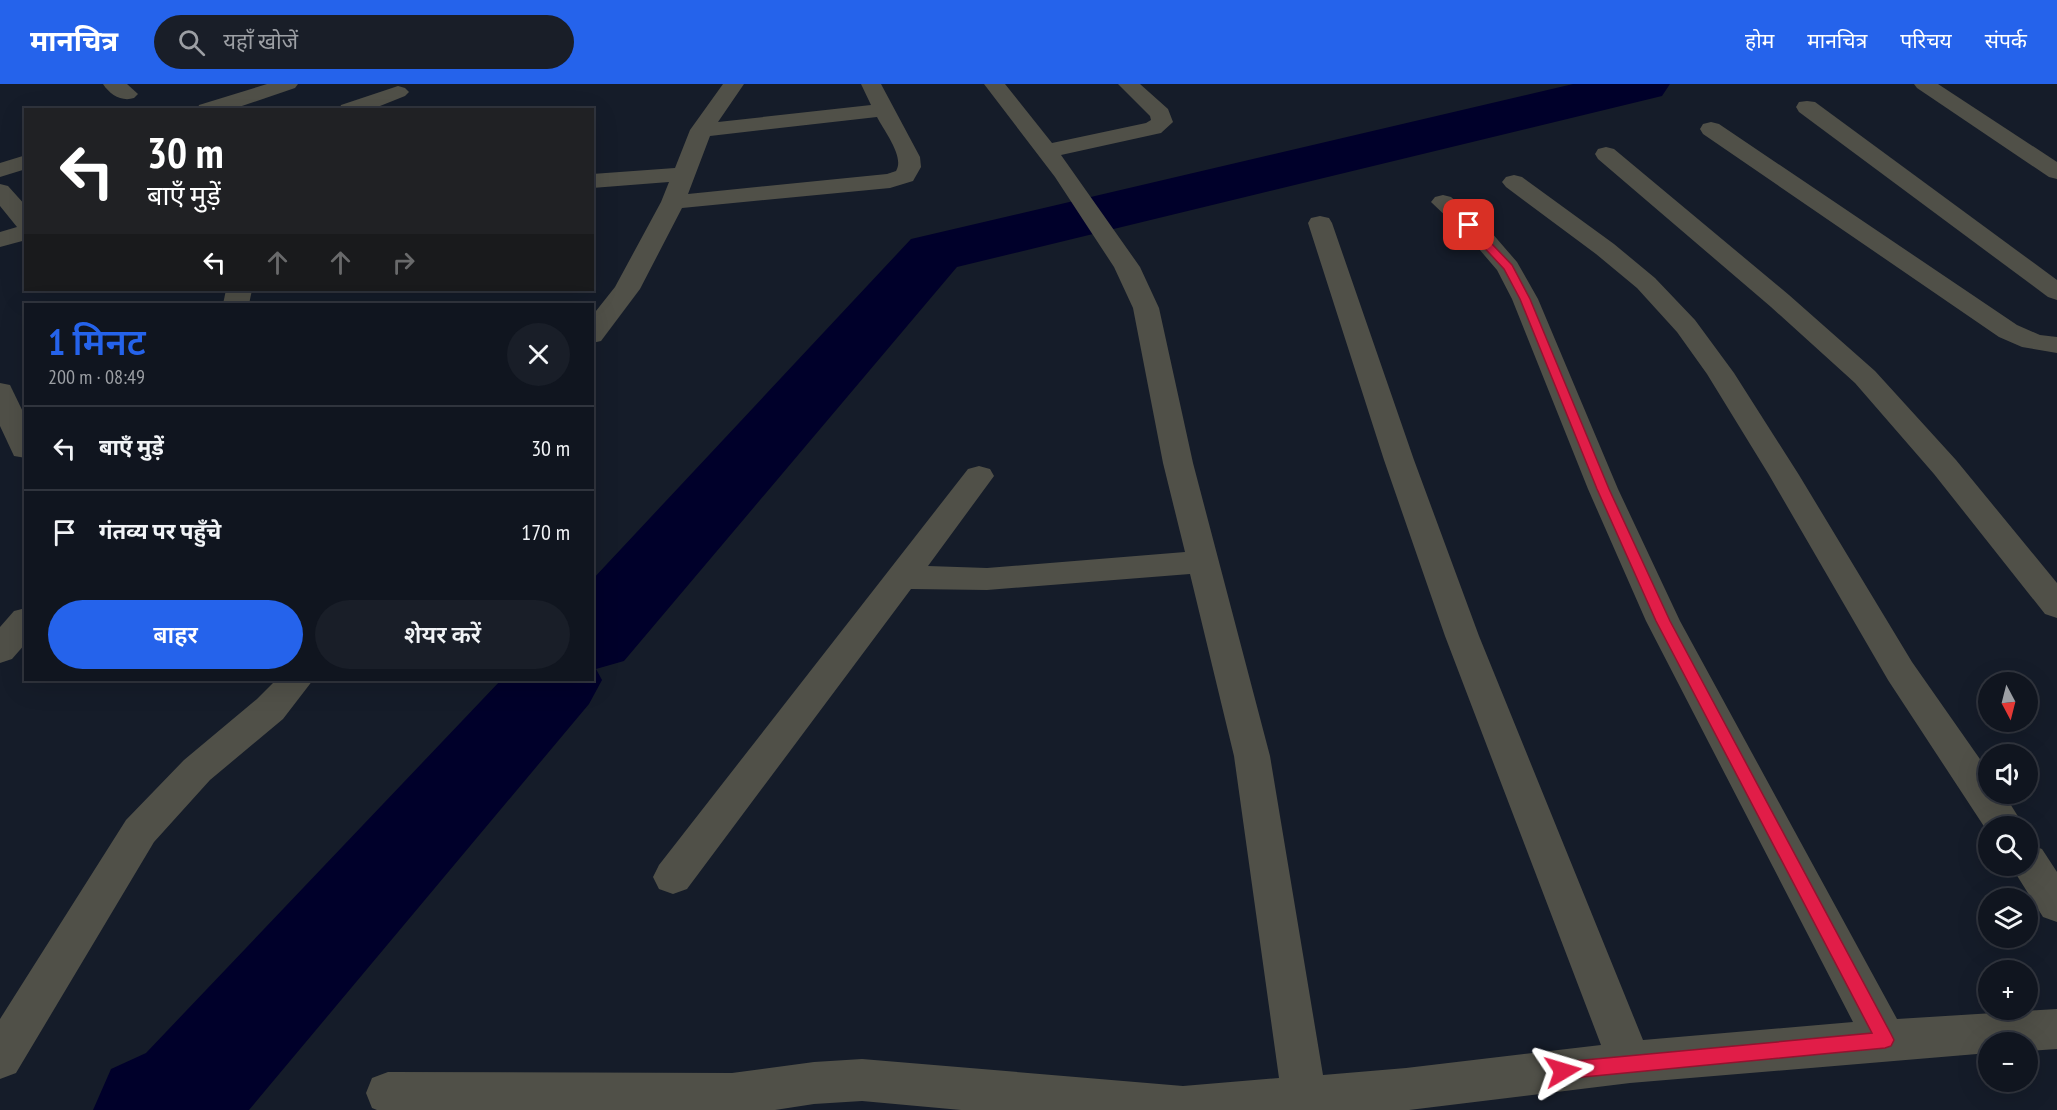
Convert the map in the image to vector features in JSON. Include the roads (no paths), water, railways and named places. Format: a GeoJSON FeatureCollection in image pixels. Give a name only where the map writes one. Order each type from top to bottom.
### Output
{"type":"FeatureCollection","features":[{"type":"Feature","properties":{"kind":"street"},"geometry":{"type":"LineString","coordinates":[[213,108],[288,84]]}},
{"type":"Feature","properties":{"kind":"street"},"geometry":{"type":"LineString","coordinates":[[594,332],[627,289],[673,202],[701,130],[734,84]]}},
{"type":"Feature","properties":{"kind":"street"},"geometry":{"type":"LineString","coordinates":[[673,202],[794,192],[890,181],[905,176],[910,167],[909,157],[871,84]]}},
{"type":"Feature","properties":{"kind":"street"},"geometry":{"type":"LineString","coordinates":[[994,84],[1064,173],[1127,267],[1146,308],[1178,463],[1252,756],[1305,1104]]}},
{"type":"Feature","properties":{"kind":"street"},"geometry":{"type":"LineString","coordinates":[[1047,151],[1153,128],[1162,122],[1160,114],[1128,84]]}},
{"type":"Feature","properties":{"kind":"street"},"geometry":{"type":"LineString","coordinates":[[1924,84],[2057,172]]}},
{"type":"Feature","properties":{"kind":"street"},"geometry":{"type":"LineString","coordinates":[[353,108],[393,88],[412,108]]}},
{"type":"Feature","properties":{"kind":"street"},"geometry":{"type":"LineString","coordinates":[[1807,107],[2057,292]]}},
{"type":"Feature","properties":{"kind":"street"},"geometry":{"type":"LineString","coordinates":[[701,130],[885,110]]}},
{"type":"Feature","properties":{"kind":"street"},"geometry":{"type":"LineString","coordinates":[[1711,129],[2008,331],[2026,341],[2057,345]]}},
{"type":"Feature","properties":{"kind":"street"},"geometry":{"type":"LineString","coordinates":[[1606,153],[1780,301],[1865,377],[1945,467],[2057,606]]}},
{"type":"Feature","properties":{"kind":"street"},"geometry":{"type":"LineString","coordinates":[[0,170],[24,163]]}},
{"type":"Feature","properties":{"kind":"street"},"geometry":{"type":"LineString","coordinates":[[594,181],[684,174]]}},
{"type":"Feature","properties":{"kind":"street"},"geometry":{"type":"LineString","coordinates":[[1514,182],[1605,249],[1646,283],[1686,326],[1720,374],[1784,476],[1900,671],[1997,816]]}},
{"type":"Feature","properties":{"kind":"street"},"geometry":{"type":"LineString","coordinates":[[0,191],[24,220]]}},
{"type":"Feature","properties":{"kind":"street"},"geometry":{"type":"LineString","coordinates":[[1443,202],[1482,237],[1508,267],[1525,299],[1603,489],[1663,621],[1885,1040]]}},
{"type":"Feature","properties":{"kind":"street"},"geometry":{"type":"LineString","coordinates":[[1320,223],[1399,460],[1462,636],[1630,1062]]}},
{"type":"Feature","properties":{"kind":"street"},"geometry":{"type":"LineString","coordinates":[[0,240],[24,233]]}},
{"type":"Feature","properties":{"kind":"street"},"geometry":{"type":"LineString","coordinates":[[0,391],[16,452]]}},
{"type":"Feature","properties":{"kind":"street"},"geometry":{"type":"LineString","coordinates":[[673,877],[979,476]]}},
{"type":"Feature","properties":{"kind":"street"},"geometry":{"type":"LineString","coordinates":[[902,577],[987,579],[1203,562]]}},
{"type":"Feature","properties":{"kind":"street"},"geometry":{"type":"LineString","coordinates":[[0,650],[24,622]]}},
{"type":"Feature","properties":{"kind":"street"},"geometry":{"type":"LineString","coordinates":[[0,1058],[140,831],[196,771],[270,709],[295,681]]}},
{"type":"Feature","properties":{"kind":"street"},"geometry":{"type":"LineString","coordinates":[[2038,876],[2057,905]]}},
{"type":"Feature","properties":{"kind":"street"},"geometry":{"type":"LineString","coordinates":[[388,1093],[698,1096],[732,1095],[814,1083],[862,1080],[1183,1108],[1305,1104],[1406,1089],[1630,1062],[1885,1040],[2057,1029]]}},
{"type":"Feature","properties":{"kind":"waterway"},"geometry":{"type":"LineString","coordinates":[[594,636],[934,253],[1643,84]]}},
{"type":"Feature","properties":{"kind":"waterway"},"geometry":{"type":"LineString","coordinates":[[153,1110],[188,1093],[555,681]]}}]}
